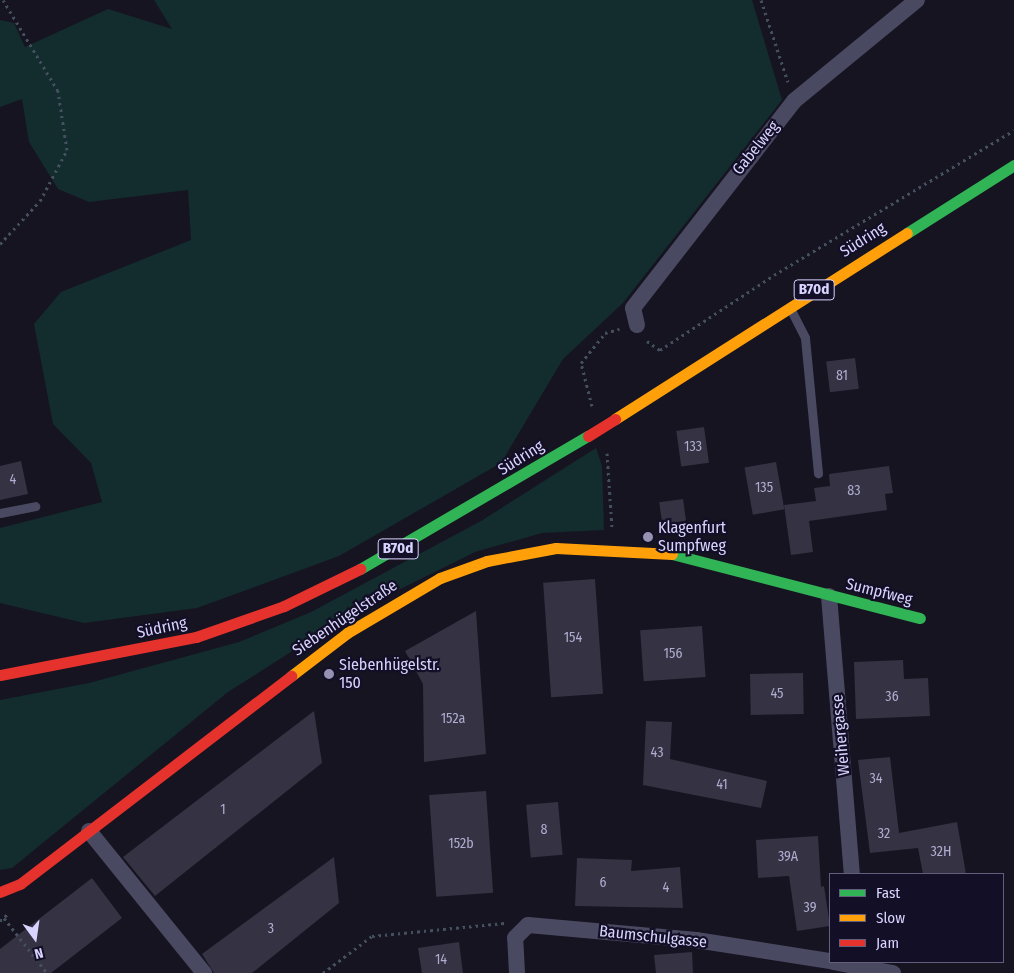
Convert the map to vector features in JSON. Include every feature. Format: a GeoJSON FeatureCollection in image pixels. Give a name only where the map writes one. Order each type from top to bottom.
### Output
{"type":"FeatureCollection","features":[{"type":"Feature","properties":{"kind":"main road","name":"Südring"},"geometry":{"type":"LineString","coordinates":[[0,676],[196,637],[284,606],[379,560],[588,436],[1014,164]]}},
{"type":"Feature","properties":{"kind":"main road","name":"Siebenhügelstraße"},"geometry":{"type":"LineString","coordinates":[[0,892],[20,884],[347,633],[432,582],[487,561],[556,548],[661,551],[701,558],[829,596]]}},
{"type":"Feature","properties":{"kind":"main road","name":"Sumpfweg"},"geometry":{"type":"LineString","coordinates":[[829,596],[920,618]]}},
{"type":"Feature","properties":{"kind":"street","name":"Gabelweg"},"geometry":{"type":"LineString","coordinates":[[637,324],[633,308],[794,101],[917,0]]}},
{"type":"Feature","properties":{"kind":"street","name":"Weihergasse"},"geometry":{"type":"LineString","coordinates":[[829,596],[852,873]]}},
{"type":"Feature","properties":{"kind":"street"},"geometry":{"type":"LineString","coordinates":[[89,831],[204,973]]}},
{"type":"Feature","properties":{"kind":"street","name":"Baumschulgasse"},"geometry":{"type":"LineString","coordinates":[[515,938],[528,925],[696,940],[829,962]]}},
{"type":"Feature","properties":{"kind":"street"},"geometry":{"type":"LineString","coordinates":[[515,938],[517,973]]}},
{"type":"Feature","properties":{"kind":"street","name":"Baumschulgasse"},"geometry":{"type":"LineString","coordinates":[[838,963],[893,973]]}},
{"type":"Feature","properties":{"kind":"lane"},"geometry":{"type":"LineString","coordinates":[[789,306],[805,338],[818,473]]}},
{"type":"Feature","properties":{"kind":"lane"},"geometry":{"type":"LineString","coordinates":[[0,513],[34,506]]}},
{"type":"Feature","properties":{"kind":"path"},"geometry":{"type":"LineString","coordinates":[[0,244],[40,201],[68,150],[58,91],[3,0]]}},
{"type":"Feature","properties":{"kind":"path"},"geometry":{"type":"LineString","coordinates":[[761,0],[794,101]]}},
{"type":"Feature","properties":{"kind":"path"},"geometry":{"type":"LineString","coordinates":[[637,324],[643,339],[660,350],[774,275],[1014,130]]}},
{"type":"Feature","properties":{"kind":"path"},"geometry":{"type":"LineString","coordinates":[[4,918],[47,973]]}},
{"type":"Feature","properties":{"kind":"path"},"geometry":{"type":"LineString","coordinates":[[323,973],[372,936],[506,923],[515,938]]}},
{"type":"Feature","properties":{"kind":"green space"},"geometry":{"type":"Polygon","coordinates":[[[154,0],[752,0],[782,100],[623,303],[563,359],[501,463],[339,556],[197,608],[84,623],[0,603],[0,528],[102,502],[91,463],[53,424],[34,324],[61,292],[191,240],[188,190],[89,202],[58,189],[29,142],[22,99],[0,107],[0,20],[14,23],[25,47],[108,9],[172,29],[154,0]]]}},
{"type":"Feature","properties":{"kind":"green space"},"geometry":{"type":"Polygon","coordinates":[[[596,448],[602,466],[604,530],[542,533],[475,552],[352,613],[228,692],[12,868],[0,870],[0,700],[89,683],[239,642],[311,612],[481,521],[596,448]]]}},
{"type":"Feature","properties":{"kind":"building"},"geometry":{"type":"Polygon","coordinates":[[[855,358],[859,389],[830,392],[826,362],[855,358]]]}},
{"type":"Feature","properties":{"kind":"building"},"geometry":{"type":"Polygon","coordinates":[[[704,427],[709,463],[681,467],[676,431],[704,427]]]}},
{"type":"Feature","properties":{"kind":"building"},"geometry":{"type":"Polygon","coordinates":[[[21,461],[28,494],[0,500],[0,466],[21,461]]]}},
{"type":"Feature","properties":{"kind":"building"},"geometry":{"type":"Polygon","coordinates":[[[776,462],[784,509],[753,515],[744,468],[776,462]]]}},
{"type":"Feature","properties":{"kind":"building"},"geometry":{"type":"Polygon","coordinates":[[[889,466],[893,493],[885,494],[887,510],[809,521],[813,552],[791,555],[784,505],[816,501],[814,488],[830,486],[829,474],[889,466]]]}},
{"type":"Feature","properties":{"kind":"building"},"geometry":{"type":"Polygon","coordinates":[[[683,499],[686,521],[662,524],[659,502],[683,499]]]}},
{"type":"Feature","properties":{"kind":"building"},"geometry":{"type":"Polygon","coordinates":[[[595,579],[603,694],[551,697],[543,583],[595,579]]]}},
{"type":"Feature","properties":{"kind":"building"},"geometry":{"type":"Polygon","coordinates":[[[476,611],[486,754],[424,762],[423,684],[405,651],[476,611]]]}},
{"type":"Feature","properties":{"kind":"building"},"geometry":{"type":"Polygon","coordinates":[[[702,626],[706,677],[644,681],[640,630],[702,626]]]}},
{"type":"Feature","properties":{"kind":"building"},"geometry":{"type":"Polygon","coordinates":[[[903,660],[904,679],[928,678],[930,716],[856,719],[854,662],[903,660]]]}},
{"type":"Feature","properties":{"kind":"building"},"geometry":{"type":"Polygon","coordinates":[[[803,673],[804,714],[751,715],[750,674],[803,673]]]}},
{"type":"Feature","properties":{"kind":"building"},"geometry":{"type":"Polygon","coordinates":[[[314,711],[322,763],[155,896],[123,857],[314,711]]]}},
{"type":"Feature","properties":{"kind":"building"},"geometry":{"type":"Polygon","coordinates":[[[646,721],[672,722],[670,759],[767,781],[761,808],[643,785],[646,721]]]}},
{"type":"Feature","properties":{"kind":"building"},"geometry":{"type":"Polygon","coordinates":[[[890,757],[899,833],[957,822],[966,873],[923,873],[918,848],[870,853],[858,760],[890,757]]]}},
{"type":"Feature","properties":{"kind":"building"},"geometry":{"type":"Polygon","coordinates":[[[486,791],[493,893],[436,897],[429,795],[486,791]]]}},
{"type":"Feature","properties":{"kind":"building"},"geometry":{"type":"Polygon","coordinates":[[[558,802],[563,855],[531,858],[526,805],[558,802]]]}},
{"type":"Feature","properties":{"kind":"building"},"geometry":{"type":"Polygon","coordinates":[[[818,836],[821,887],[824,886],[829,926],[797,931],[789,876],[758,878],[756,840],[818,836]]]}},
{"type":"Feature","properties":{"kind":"building"},"geometry":{"type":"Polygon","coordinates":[[[334,857],[339,903],[252,973],[214,973],[202,954],[334,857]]]}},
{"type":"Feature","properties":{"kind":"building"},"geometry":{"type":"Polygon","coordinates":[[[577,858],[632,860],[631,871],[680,867],[683,908],[575,906],[577,858]]]}},
{"type":"Feature","properties":{"kind":"building"},"geometry":{"type":"Polygon","coordinates":[[[92,878],[122,918],[51,973],[0,973],[0,949],[92,878]]]}},
{"type":"Feature","properties":{"kind":"building"},"geometry":{"type":"Polygon","coordinates":[[[459,942],[463,973],[422,973],[418,948],[459,942]]]}},
{"type":"Feature","properties":{"kind":"building"},"geometry":{"type":"Polygon","coordinates":[[[692,952],[693,973],[656,973],[654,955],[692,952]]]}},
{"type":"Feature","properties":{"kind":"traffic: fast"},"geometry":{"type":"LineString","coordinates":[[907,233],[1014,165]]}},
{"type":"Feature","properties":{"kind":"traffic: fast"},"geometry":{"type":"LineString","coordinates":[[360,569],[588,436]]}},
{"type":"Feature","properties":{"kind":"traffic: fast"},"geometry":{"type":"LineString","coordinates":[[672,554],[920,618]]}},
{"type":"Feature","properties":{"kind":"traffic: slow"},"geometry":{"type":"LineString","coordinates":[[615,419],[907,233]]}},
{"type":"Feature","properties":{"kind":"traffic: slow"},"geometry":{"type":"LineString","coordinates":[[291,676],[347,633],[440,578],[487,561],[556,548],[672,554]]}},
{"type":"Feature","properties":{"kind":"traffic: jam"},"geometry":{"type":"LineString","coordinates":[[588,436],[615,419]]}},
{"type":"Feature","properties":{"kind":"traffic: jam"},"geometry":{"type":"LineString","coordinates":[[0,675],[196,637],[284,606],[360,569]]}},
{"type":"Feature","properties":{"kind":"traffic: jam"},"geometry":{"type":"LineString","coordinates":[[0,892],[20,884],[291,676]]}},
{"type":"Feature","properties":{"kind":"place","name":"Klagenfurt Sumpfweg"},"geometry":{"type":"Point","coordinates":[648,537]}},
{"type":"Feature","properties":{"kind":"place","name":"Siebenhügelstr. 150"},"geometry":{"type":"Point","coordinates":[329,674]}}]}
